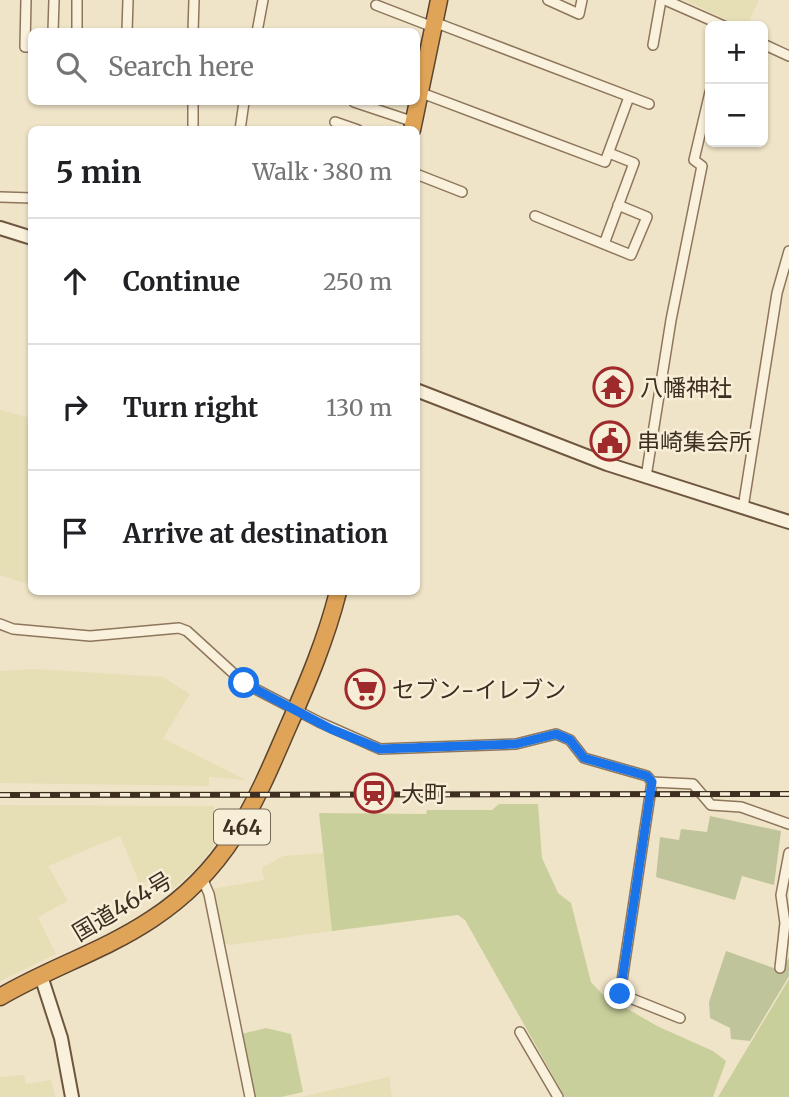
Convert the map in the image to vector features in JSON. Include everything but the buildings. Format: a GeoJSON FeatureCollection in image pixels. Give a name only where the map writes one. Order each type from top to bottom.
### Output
{"type":"FeatureCollection","features":[{"type":"Feature","properties":{"kind":"highway"},"geometry":{"type":"LineString","coordinates":[[420,87],[439,0]]}},
{"type":"Feature","properties":{"kind":"highway"},"geometry":{"type":"LineString","coordinates":[[413,126],[417,105]]}},
{"type":"Feature","properties":{"kind":"highway","name":"国道464号"},"geometry":{"type":"LineString","coordinates":[[0,997],[115,941],[152,919],[202,880],[231,845],[248,817],[320,652],[337,595]]}},
{"type":"Feature","properties":{"kind":"street"},"geometry":{"type":"LineString","coordinates":[[26,0],[28,47]]}},
{"type":"Feature","properties":{"kind":"street"},"geometry":{"type":"LineString","coordinates":[[53,28],[54,0]]}},
{"type":"Feature","properties":{"kind":"street"},"geometry":{"type":"LineString","coordinates":[[77,0],[77,28]]}},
{"type":"Feature","properties":{"kind":"street"},"geometry":{"type":"LineString","coordinates":[[127,28],[128,0]]}},
{"type":"Feature","properties":{"kind":"street"},"geometry":{"type":"LineString","coordinates":[[193,28],[194,0]]}},
{"type":"Feature","properties":{"kind":"street"},"geometry":{"type":"LineString","coordinates":[[258,28],[263,0]]}},
{"type":"Feature","properties":{"kind":"street"},"geometry":{"type":"LineString","coordinates":[[548,0],[579,14],[582,0]]}},
{"type":"Feature","properties":{"kind":"street"},"geometry":{"type":"LineString","coordinates":[[653,45],[651,32],[663,0],[712,21]]}},
{"type":"Feature","properties":{"kind":"street"},"geometry":{"type":"LineString","coordinates":[[376,5],[649,104]]}},
{"type":"Feature","properties":{"kind":"street"},"geometry":{"type":"LineString","coordinates":[[768,46],[789,56]]}},
{"type":"Feature","properties":{"kind":"street"},"geometry":{"type":"LineString","coordinates":[[420,92],[605,162],[629,97]]}},
{"type":"Feature","properties":{"kind":"street"},"geometry":{"type":"LineString","coordinates":[[192,126],[193,105]]}},
{"type":"Feature","properties":{"kind":"street"},"geometry":{"type":"LineString","coordinates":[[241,126],[244,105]]}},
{"type":"Feature","properties":{"kind":"street"},"geometry":{"type":"LineString","coordinates":[[361,105],[413,126]]}},
{"type":"Feature","properties":{"kind":"street"},"geometry":{"type":"LineString","coordinates":[[646,477],[671,320],[702,166],[694,160],[705,113]]}},
{"type":"Feature","properties":{"kind":"street"},"geometry":{"type":"LineString","coordinates":[[335,122],[346,126]]}},
{"type":"Feature","properties":{"kind":"street"},"geometry":{"type":"LineString","coordinates":[[604,244],[634,163],[609,153]]}},
{"type":"Feature","properties":{"kind":"street"},"geometry":{"type":"LineString","coordinates":[[420,176],[462,192]]}},
{"type":"Feature","properties":{"kind":"street"},"geometry":{"type":"LineString","coordinates":[[0,197],[28,198]]}},
{"type":"Feature","properties":{"kind":"street"},"geometry":{"type":"LineString","coordinates":[[535,216],[631,255],[647,217],[618,205]]}},
{"type":"Feature","properties":{"kind":"street"},"geometry":{"type":"LineString","coordinates":[[0,228],[28,237]]}},
{"type":"Feature","properties":{"kind":"street"},"geometry":{"type":"LineString","coordinates":[[743,508],[777,293],[789,251]]}},
{"type":"Feature","properties":{"kind":"street"},"geometry":{"type":"LineString","coordinates":[[420,392],[646,477],[789,522]]}},
{"type":"Feature","properties":{"kind":"street"},"geometry":{"type":"LineString","coordinates":[[0,624],[13,629],[90,636],[179,628],[187,631],[244,683],[331,729],[380,749],[516,744],[556,734],[570,740],[584,758],[647,776],[652,782],[693,784],[711,805],[741,807],[789,824]]}},
{"type":"Feature","properties":{"kind":"street"},"geometry":{"type":"LineString","coordinates":[[652,782],[620,994],[680,1018]]}},
{"type":"Feature","properties":{"kind":"street"},"geometry":{"type":"LineString","coordinates":[[780,968],[785,923],[781,895],[789,853]]}},
{"type":"Feature","properties":{"kind":"street"},"geometry":{"type":"LineString","coordinates":[[202,880],[209,894],[250,1097]]}},
{"type":"Feature","properties":{"kind":"street"},"geometry":{"type":"LineString","coordinates":[[41,976],[61,1038],[72,1097]]}},
{"type":"Feature","properties":{"kind":"street"},"geometry":{"type":"LineString","coordinates":[[520,1032],[558,1097]]}},
{"type":"Feature","properties":{"kind":"shaded area"},"geometry":{"type":"Polygon","coordinates":[[[684,0],[759,0],[749,21],[729,21],[684,0]]]}},
{"type":"Feature","properties":{"kind":"shaded area"},"geometry":{"type":"Polygon","coordinates":[[[0,410],[28,417],[28,584],[0,575],[0,410]]]}},
{"type":"Feature","properties":{"kind":"shaded area"},"geometry":{"type":"Polygon","coordinates":[[[36,669],[163,677],[190,694],[163,738],[246,780],[209,777],[209,786],[0,783],[0,671],[36,669]]]}},
{"type":"Feature","properties":{"kind":"shaded area"},"geometry":{"type":"Polygon","coordinates":[[[0,805],[214,806],[214,846],[199,866],[166,895],[156,881],[139,882],[120,836],[48,866],[68,901],[38,917],[56,954],[0,981],[0,805]]]}},
{"type":"Feature","properties":{"kind":"shaded area"},"geometry":{"type":"Polygon","coordinates":[[[323,853],[332,931],[231,945],[222,943],[212,889],[264,880],[262,868],[283,856],[323,853]]]}},
{"type":"Feature","properties":{"kind":"shaded area"},"geometry":{"type":"Polygon","coordinates":[[[24,1075],[26,1084],[51,1080],[55,1097],[0,1097],[0,1077],[24,1075]]]}},
{"type":"Feature","properties":{"kind":"shaded area"},"geometry":{"type":"Polygon","coordinates":[[[389,1077],[392,1097],[300,1097],[389,1077]]]}},
{"type":"Feature","properties":{"kind":"green space"},"geometry":{"type":"Polygon","coordinates":[[[499,804],[538,804],[542,858],[558,893],[571,903],[591,982],[602,994],[657,1026],[713,1051],[726,1061],[713,1097],[565,1097],[465,920],[458,915],[332,931],[319,813],[426,814],[427,810],[492,810],[499,804]]]}},
{"type":"Feature","properties":{"kind":"green space"},"geometry":{"type":"Polygon","coordinates":[[[710,816],[781,831],[774,885],[742,876],[735,900],[656,877],[660,837],[679,840],[681,829],[707,832],[710,816]]]}},
{"type":"Feature","properties":{"kind":"green space"},"geometry":{"type":"Polygon","coordinates":[[[726,951],[782,971],[789,957],[789,976],[750,1041],[731,1039],[730,1028],[710,1018],[709,1002],[726,951]]]}},
{"type":"Feature","properties":{"kind":"green space"},"geometry":{"type":"Polygon","coordinates":[[[789,979],[789,1097],[718,1097],[789,979]]]}},
{"type":"Feature","properties":{"kind":"green space"},"geometry":{"type":"Polygon","coordinates":[[[266,1028],[291,1034],[303,1092],[281,1097],[254,1097],[241,1034],[266,1028]]]}},
{"type":"Feature","properties":{"kind":"railway"},"geometry":{"type":"LineString","coordinates":[[0,795],[789,794]]}},
{"type":"Feature","properties":{"kind":"place","name":"八幡神社"},"geometry":{"type":"Point","coordinates":[613,387]}},
{"type":"Feature","properties":{"kind":"place","name":"串崎集会所"},"geometry":{"type":"Point","coordinates":[610,441]}},
{"type":"Feature","properties":{"kind":"place","name":"セブン-イレブン"},"geometry":{"type":"Point","coordinates":[365,689]}},
{"type":"Feature","properties":{"kind":"place","name":"大町"},"geometry":{"type":"Point","coordinates":[374,793]}},
{"type":"Feature","properties":{"kind":"route"},"geometry":{"type":"LineString","coordinates":[[244,683],[331,729],[380,749],[516,744],[547,733],[564,735],[584,758],[647,776],[652,782],[620,994]]}}]}
